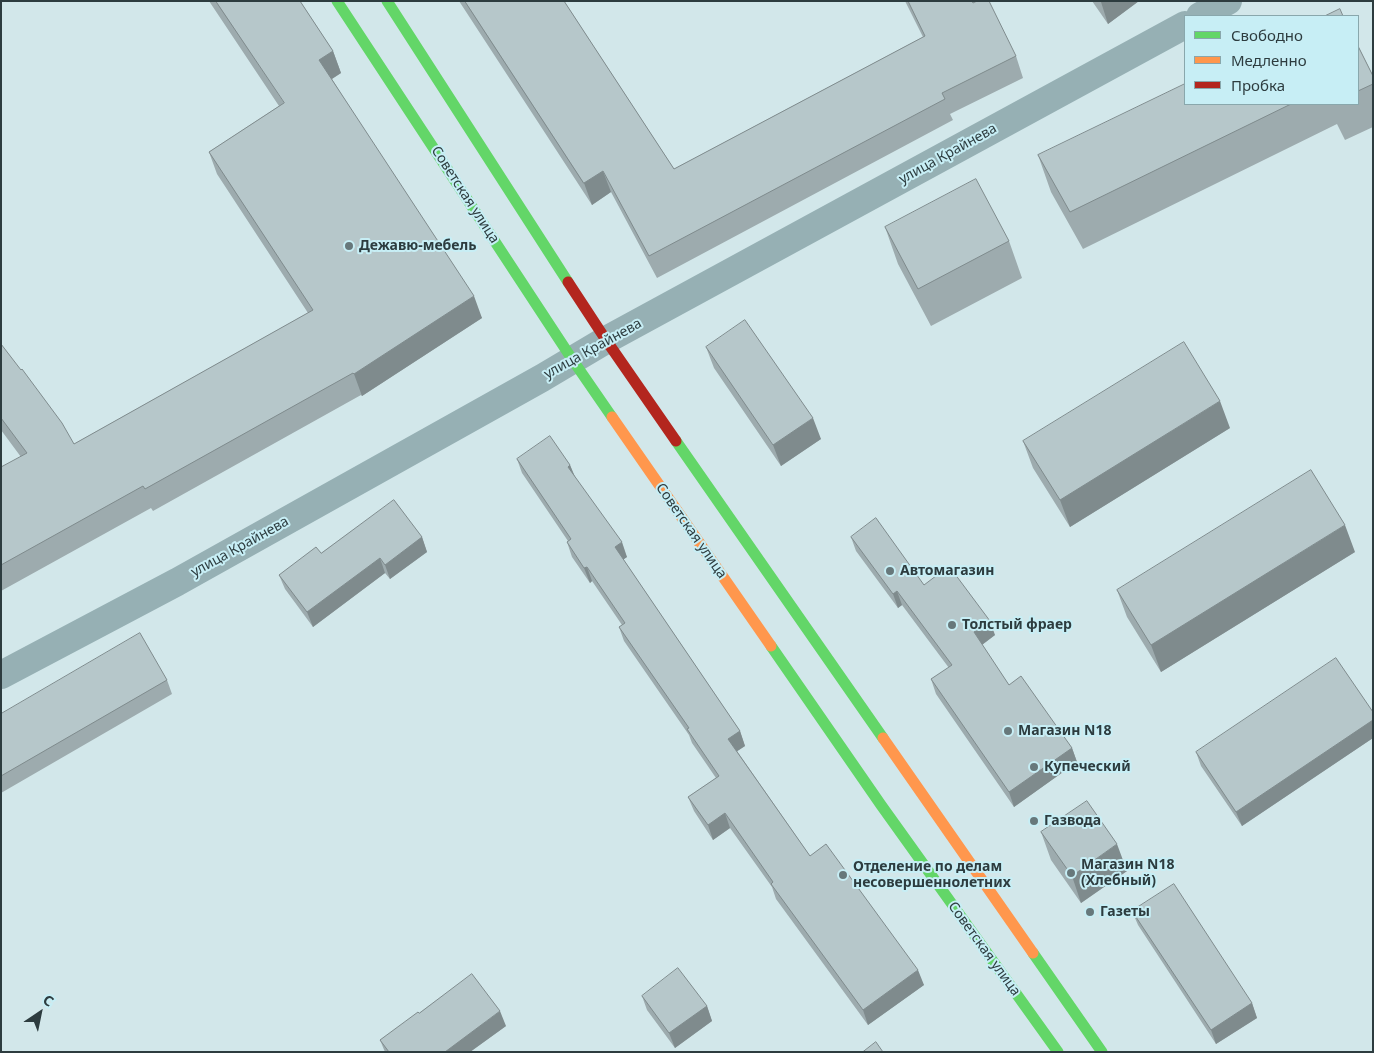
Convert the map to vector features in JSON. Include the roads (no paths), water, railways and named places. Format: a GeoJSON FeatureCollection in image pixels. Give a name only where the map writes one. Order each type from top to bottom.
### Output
{"type":"FeatureCollection","features":[{"type":"Feature","properties":{"kind":"street","name":"Советская улица"},"geometry":{"type":"LineString","coordinates":[[337,1],[572,359],[881,806],[1058,1052]]}},
{"type":"Feature","properties":{"kind":"street"},"geometry":{"type":"LineString","coordinates":[[387,1],[606,340],[1102,1052]]}},
{"type":"Feature","properties":{"kind":"street"},"geometry":{"type":"LineString","coordinates":[[1202,15],[1228,1]]}},
{"type":"Feature","properties":{"kind":"street","name":"улица Крайнева"},"geometry":{"type":"LineString","coordinates":[[1,675],[177,582],[542,378],[606,340],[1184,25]]}},
{"type":"Feature","properties":{"kind":"place","name":"Дежавю-мебель"},"geometry":{"type":"Point","coordinates":[349,246]}},
{"type":"Feature","properties":{"kind":"place","name":"Автомагазин"},"geometry":{"type":"Point","coordinates":[890,571]}},
{"type":"Feature","properties":{"kind":"place","name":"Толстый фраер"},"geometry":{"type":"Point","coordinates":[952,625]}},
{"type":"Feature","properties":{"kind":"place","name":"Магазин N18"},"geometry":{"type":"Point","coordinates":[1008,731]}},
{"type":"Feature","properties":{"kind":"place","name":"Купеческий"},"geometry":{"type":"Point","coordinates":[1034,767]}},
{"type":"Feature","properties":{"kind":"place","name":"Газвода"},"geometry":{"type":"Point","coordinates":[1034,821]}},
{"type":"Feature","properties":{"kind":"place","name":"Магазин N18 (Хлебный)"},"geometry":{"type":"Point","coordinates":[1071,873]}},
{"type":"Feature","properties":{"kind":"place","name":"Отделение по делам несовершеннолетних"},"geometry":{"type":"Point","coordinates":[843,875]}},
{"type":"Feature","properties":{"kind":"place","name":"Газеты"},"geometry":{"type":"Point","coordinates":[1090,912]}}]}
